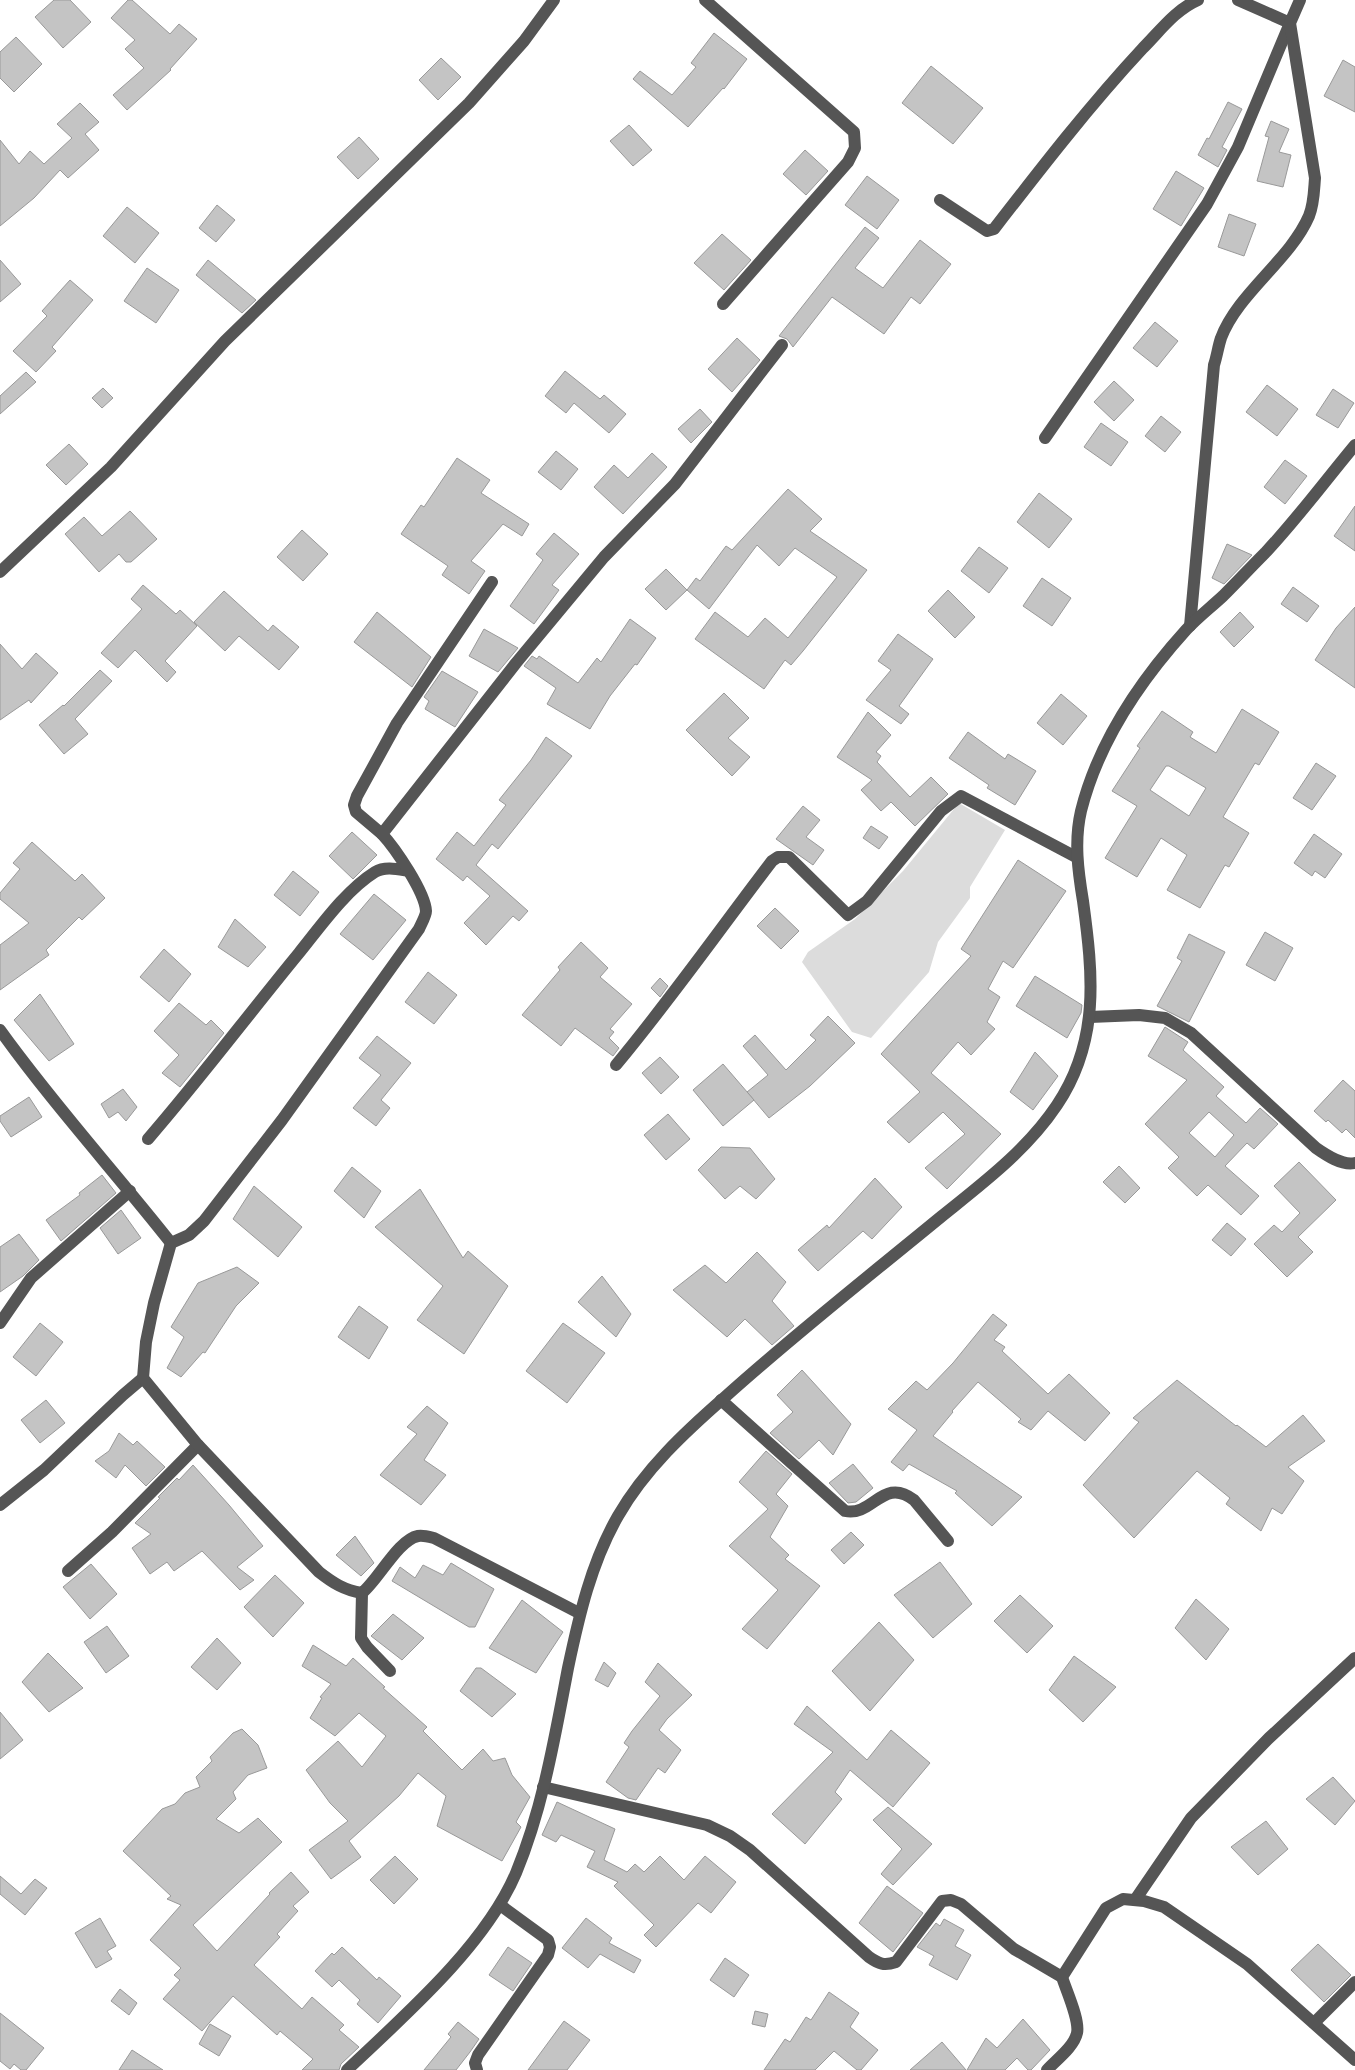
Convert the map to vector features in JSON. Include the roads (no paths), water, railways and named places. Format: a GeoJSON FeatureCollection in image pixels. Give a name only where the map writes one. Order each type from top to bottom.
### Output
{"type":"FeatureCollection","features":[{"type":"Feature","properties":{"kind":"street"},"geometry":{"type":"LineString","coordinates":[[0,572],[111,467],[225,341],[469,103],[524,41],[554,0]]}},
{"type":"Feature","properties":{"kind":"street"},"geometry":{"type":"LineString","coordinates":[[705,0],[854,132],[855,148],[848,162],[723,304]]}},
{"type":"Feature","properties":{"kind":"street"},"geometry":{"type":"LineString","coordinates":[[940,200],[987,231],[994,228],[1063,141],[1130,62],[1171,19],[1187,5],[1198,0]]}},
{"type":"Feature","properties":{"kind":"street"},"geometry":{"type":"LineString","coordinates":[[1238,0],[1290,23]]}},
{"type":"Feature","properties":{"kind":"street"},"geometry":{"type":"LineString","coordinates":[[1045,438],[1208,204],[1238,147],[1300,0]]}},
{"type":"Feature","properties":{"kind":"street"},"geometry":{"type":"LineString","coordinates":[[1190,626],[1214,365],[1221,338],[1237,311],[1297,237],[1310,215],[1314,198],[1315,178],[1290,23]]}},
{"type":"Feature","properties":{"kind":"street"},"geometry":{"type":"LineString","coordinates":[[382,834],[516,663],[604,557],[616,543],[660,502],[690,466],[737,401],[782,346]]}},
{"type":"Feature","properties":{"kind":"street"},"geometry":{"type":"LineString","coordinates":[[347,2070],[410,2010],[464,1951],[500,1905],[516,1872],[530,1833],[543,1786],[579,1613],[597,1560],[618,1516],[638,1486],[672,1444],[768,1358],[1023,1148],[1056,1107],[1075,1075],[1090,1017],[1090,960],[1076,857],[1079,820],[1090,778],[1134,695],[1190,626],[1226,593],[1271,547],[1355,445]]}},
{"type":"Feature","properties":{"kind":"street"},"geometry":{"type":"LineString","coordinates":[[171,1243],[189,1235],[204,1221],[282,1120],[419,929],[426,912],[421,894],[394,846],[356,812],[354,805],[357,796],[397,723],[492,582]]}},
{"type":"Feature","properties":{"kind":"street"},"geometry":{"type":"LineString","coordinates":[[616,1065],[650,1024],[739,904],[778,857],[788,857],[848,915],[867,901],[941,811],[961,796],[1076,857]]}},
{"type":"Feature","properties":{"kind":"street"},"geometry":{"type":"LineString","coordinates":[[148,1139],[188,1093],[261,998],[343,899],[374,873],[382,869],[408,871]]}},
{"type":"Feature","properties":{"kind":"street"},"geometry":{"type":"LineString","coordinates":[[1090,1017],[1139,1015],[1165,1018],[1191,1034],[1316,1148],[1330,1157],[1353,1162]]}},
{"type":"Feature","properties":{"kind":"street"},"geometry":{"type":"LineString","coordinates":[[0,1030],[34,1078],[130,1191],[171,1243]]}},
{"type":"Feature","properties":{"kind":"street"},"geometry":{"type":"LineString","coordinates":[[0,1323],[31,1278],[130,1191]]}},
{"type":"Feature","properties":{"kind":"street"},"geometry":{"type":"LineString","coordinates":[[171,1243],[154,1303],[146,1342],[143,1378],[198,1445],[319,1572],[335,1585],[351,1591],[362,1592],[371,1586],[405,1542],[419,1535],[434,1538],[579,1613]]}},
{"type":"Feature","properties":{"kind":"street"},"geometry":{"type":"LineString","coordinates":[[0,1505],[44,1470],[123,1394],[143,1378]]}},
{"type":"Feature","properties":{"kind":"street"},"geometry":{"type":"LineString","coordinates":[[721,1400],[846,1511],[853,1513],[861,1511],[881,1496],[890,1493],[908,1495],[948,1541]]}},
{"type":"Feature","properties":{"kind":"street"},"geometry":{"type":"LineString","coordinates":[[68,1571],[112,1532],[198,1445]]}},
{"type":"Feature","properties":{"kind":"street"},"geometry":{"type":"LineString","coordinates":[[362,1592],[361,1638],[390,1671]]}},
{"type":"Feature","properties":{"kind":"street"},"geometry":{"type":"LineString","coordinates":[[1135,1900],[1191,1818],[1270,1738],[1355,1658]]}},
{"type":"Feature","properties":{"kind":"street"},"geometry":{"type":"LineString","coordinates":[[543,1786],[707,1825],[730,1836],[750,1850],[869,1957],[880,1964],[888,1965],[896,1962],[933,1910],[942,1901],[951,1900],[961,1904],[1014,1949],[1062,1977],[1077,2025],[1077,2034],[1073,2042],[1047,2070]]}},
{"type":"Feature","properties":{"kind":"street"},"geometry":{"type":"LineString","coordinates":[[1062,1977],[1106,1908],[1123,1899],[1144,1900],[1164,1907],[1246,1964],[1355,2060]]}},
{"type":"Feature","properties":{"kind":"street"},"geometry":{"type":"LineString","coordinates":[[477,2070],[475,2063],[478,2055],[548,1956],[550,1947],[548,1940],[500,1905]]}},
{"type":"Feature","properties":{"kind":"street"},"geometry":{"type":"LineString","coordinates":[[1314,2023],[1355,1982]]}}]}
